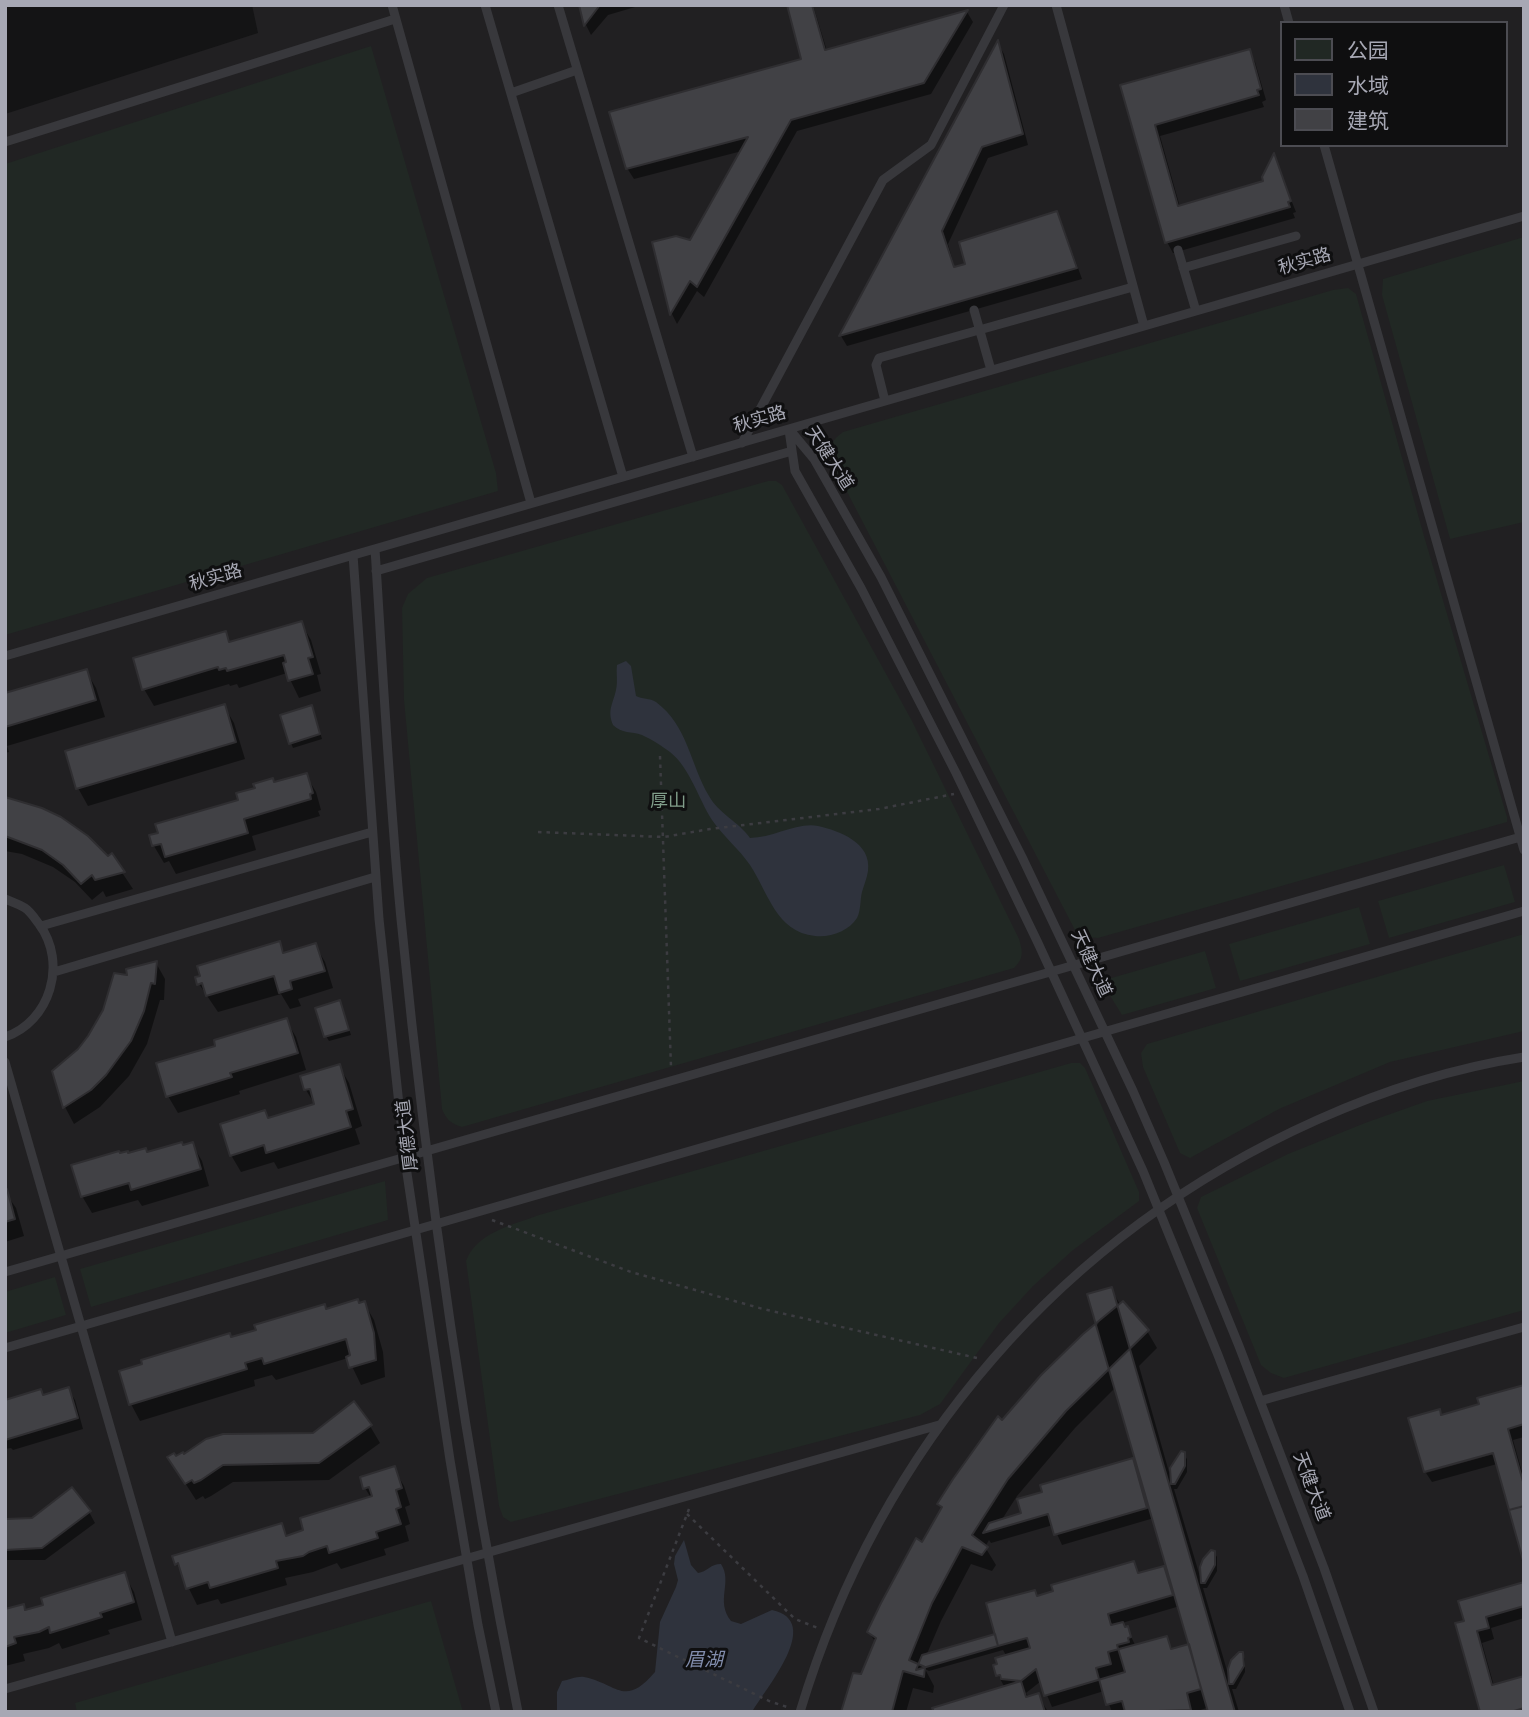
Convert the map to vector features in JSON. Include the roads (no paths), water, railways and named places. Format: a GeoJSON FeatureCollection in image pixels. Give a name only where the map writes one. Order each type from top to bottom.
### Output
{"type":"FeatureCollection","features":[{"type":"Feature","properties":{"kind":"lane"},"geometry":{"type":"LineString","coordinates":[[391,5],[531,503]]}},
{"type":"Feature","properties":{"kind":"lane"},"geometry":{"type":"LineString","coordinates":[[485,5],[623,477]]}},
{"type":"Feature","properties":{"kind":"lane"},"geometry":{"type":"LineString","coordinates":[[558,5],[692,457]]}},
{"type":"Feature","properties":{"kind":"lane"},"geometry":{"type":"LineString","coordinates":[[742,443],[883,180],[931,145],[1004,5]]}},
{"type":"Feature","properties":{"kind":"lane"},"geometry":{"type":"LineString","coordinates":[[1056,5],[1143,326]]}},
{"type":"Feature","properties":{"kind":"lane"},"geometry":{"type":"LineString","coordinates":[[5,142],[395,19]]}},
{"type":"Feature","properties":{"kind":"lane"},"geometry":{"type":"LineString","coordinates":[[511,93],[577,70]]}},
{"type":"Feature","properties":{"kind":"lane"},"geometry":{"type":"LineString","coordinates":[[1325,147],[1524,850]]}},
{"type":"Feature","properties":{"kind":"lane","name":"秋实路"},"geometry":{"type":"LineString","coordinates":[[5,656],[1524,216]]}},
{"type":"Feature","properties":{"kind":"lane"},"geometry":{"type":"LineString","coordinates":[[1183,268],[1296,236]]}},
{"type":"Feature","properties":{"kind":"lane"},"geometry":{"type":"LineString","coordinates":[[1178,250],[1196,311]]}},
{"type":"Feature","properties":{"kind":"lane"},"geometry":{"type":"LineString","coordinates":[[886,401],[876,365],[879,358],[1133,287]]}},
{"type":"Feature","properties":{"kind":"lane"},"geometry":{"type":"LineString","coordinates":[[974,310],[991,370]]}},
{"type":"Feature","properties":{"kind":"lane","name":"天健大道"},"geometry":{"type":"LineString","coordinates":[[789,429],[794,471],[861,588],[965,792],[1083,1038],[1159,1209],[1303,1576],[1350,1712]]}},
{"type":"Feature","properties":{"kind":"lane","name":"天健大道"},"geometry":{"type":"LineString","coordinates":[[789,429],[814,459],[881,578],[982,775],[1104,1032],[1178,1196],[1260,1401],[1324,1568],[1374,1712]]}},
{"type":"Feature","properties":{"kind":"lane"},"geometry":{"type":"LineString","coordinates":[[376,572],[792,452]]}},
{"type":"Feature","properties":{"kind":"lane","name":"厚德大道"},"geometry":{"type":"LineString","coordinates":[[375,549],[400,917],[426,1151],[488,1553],[518,1712]]}},
{"type":"Feature","properties":{"kind":"lane","name":"厚德大道"},"geometry":{"type":"LineString","coordinates":[[353,555],[372,832],[405,1157],[467,1559],[496,1712]]}},
{"type":"Feature","properties":{"kind":"lane"},"geometry":{"type":"LineString","coordinates":[[41,926],[372,832]]}},
{"type":"Feature","properties":{"kind":"lane"},"geometry":{"type":"LineString","coordinates":[[5,1272],[1522,836]]}},
{"type":"Feature","properties":{"kind":"lane"},"geometry":{"type":"LineString","coordinates":[[54,972],[376,877]]}},
{"type":"Feature","properties":{"kind":"lane"},"geometry":{"type":"LineString","coordinates":[[5,899],[27,909],[41,926],[49,941],[54,972],[50,992],[36,1016],[15,1034],[5,1037]]}},
{"type":"Feature","properties":{"kind":"lane"},"geometry":{"type":"LineString","coordinates":[[5,1348],[1524,911]]}},
{"type":"Feature","properties":{"kind":"lane"},"geometry":{"type":"LineString","coordinates":[[800,1712],[828,1631],[872,1533],[907,1474],[939,1425],[990,1361],[1034,1313],[1068,1282],[1102,1252],[1159,1209],[1254,1150],[1338,1111],[1426,1080],[1524,1057]]}},
{"type":"Feature","properties":{"kind":"lane"},"geometry":{"type":"LineString","coordinates":[[5,1062],[172,1643]]}},
{"type":"Feature","properties":{"kind":"lane"},"geometry":{"type":"LineString","coordinates":[[1260,1401],[1524,1327]]}},
{"type":"Feature","properties":{"kind":"lane"},"geometry":{"type":"LineString","coordinates":[[5,1689],[939,1425]]}},
{"type":"Feature","properties":{"kind":"water"},"geometry":{"type":"Polygon","coordinates":[[[626,661],[631,666],[636,696],[654,701],[667,712],[682,734],[713,802],[750,838],[810,825],[836,831],[860,846],[868,861],[868,871],[854,923],[839,933],[821,936],[802,933],[791,927],[775,909],[746,859],[712,820],[677,759],[649,738],[620,730],[613,725],[611,711],[617,687],[617,665],[626,661]]]}},
{"type":"Feature","properties":{"kind":"water","name":"眉湖"},"geometry":{"type":"Polygon","coordinates":[[[684,1540],[691,1565],[698,1573],[721,1564],[725,1578],[724,1606],[731,1621],[741,1624],[772,1610],[787,1617],[793,1627],[787,1656],[752,1712],[557,1712],[557,1692],[562,1681],[584,1677],[621,1691],[628,1691],[636,1689],[655,1672],[660,1622],[676,1587],[678,1580],[675,1556],[684,1540]]]}},
{"type":"Feature","properties":{"kind":"park label","name":"厚山"},"geometry":{"type":"Point","coordinates":[668,803]}}]}
